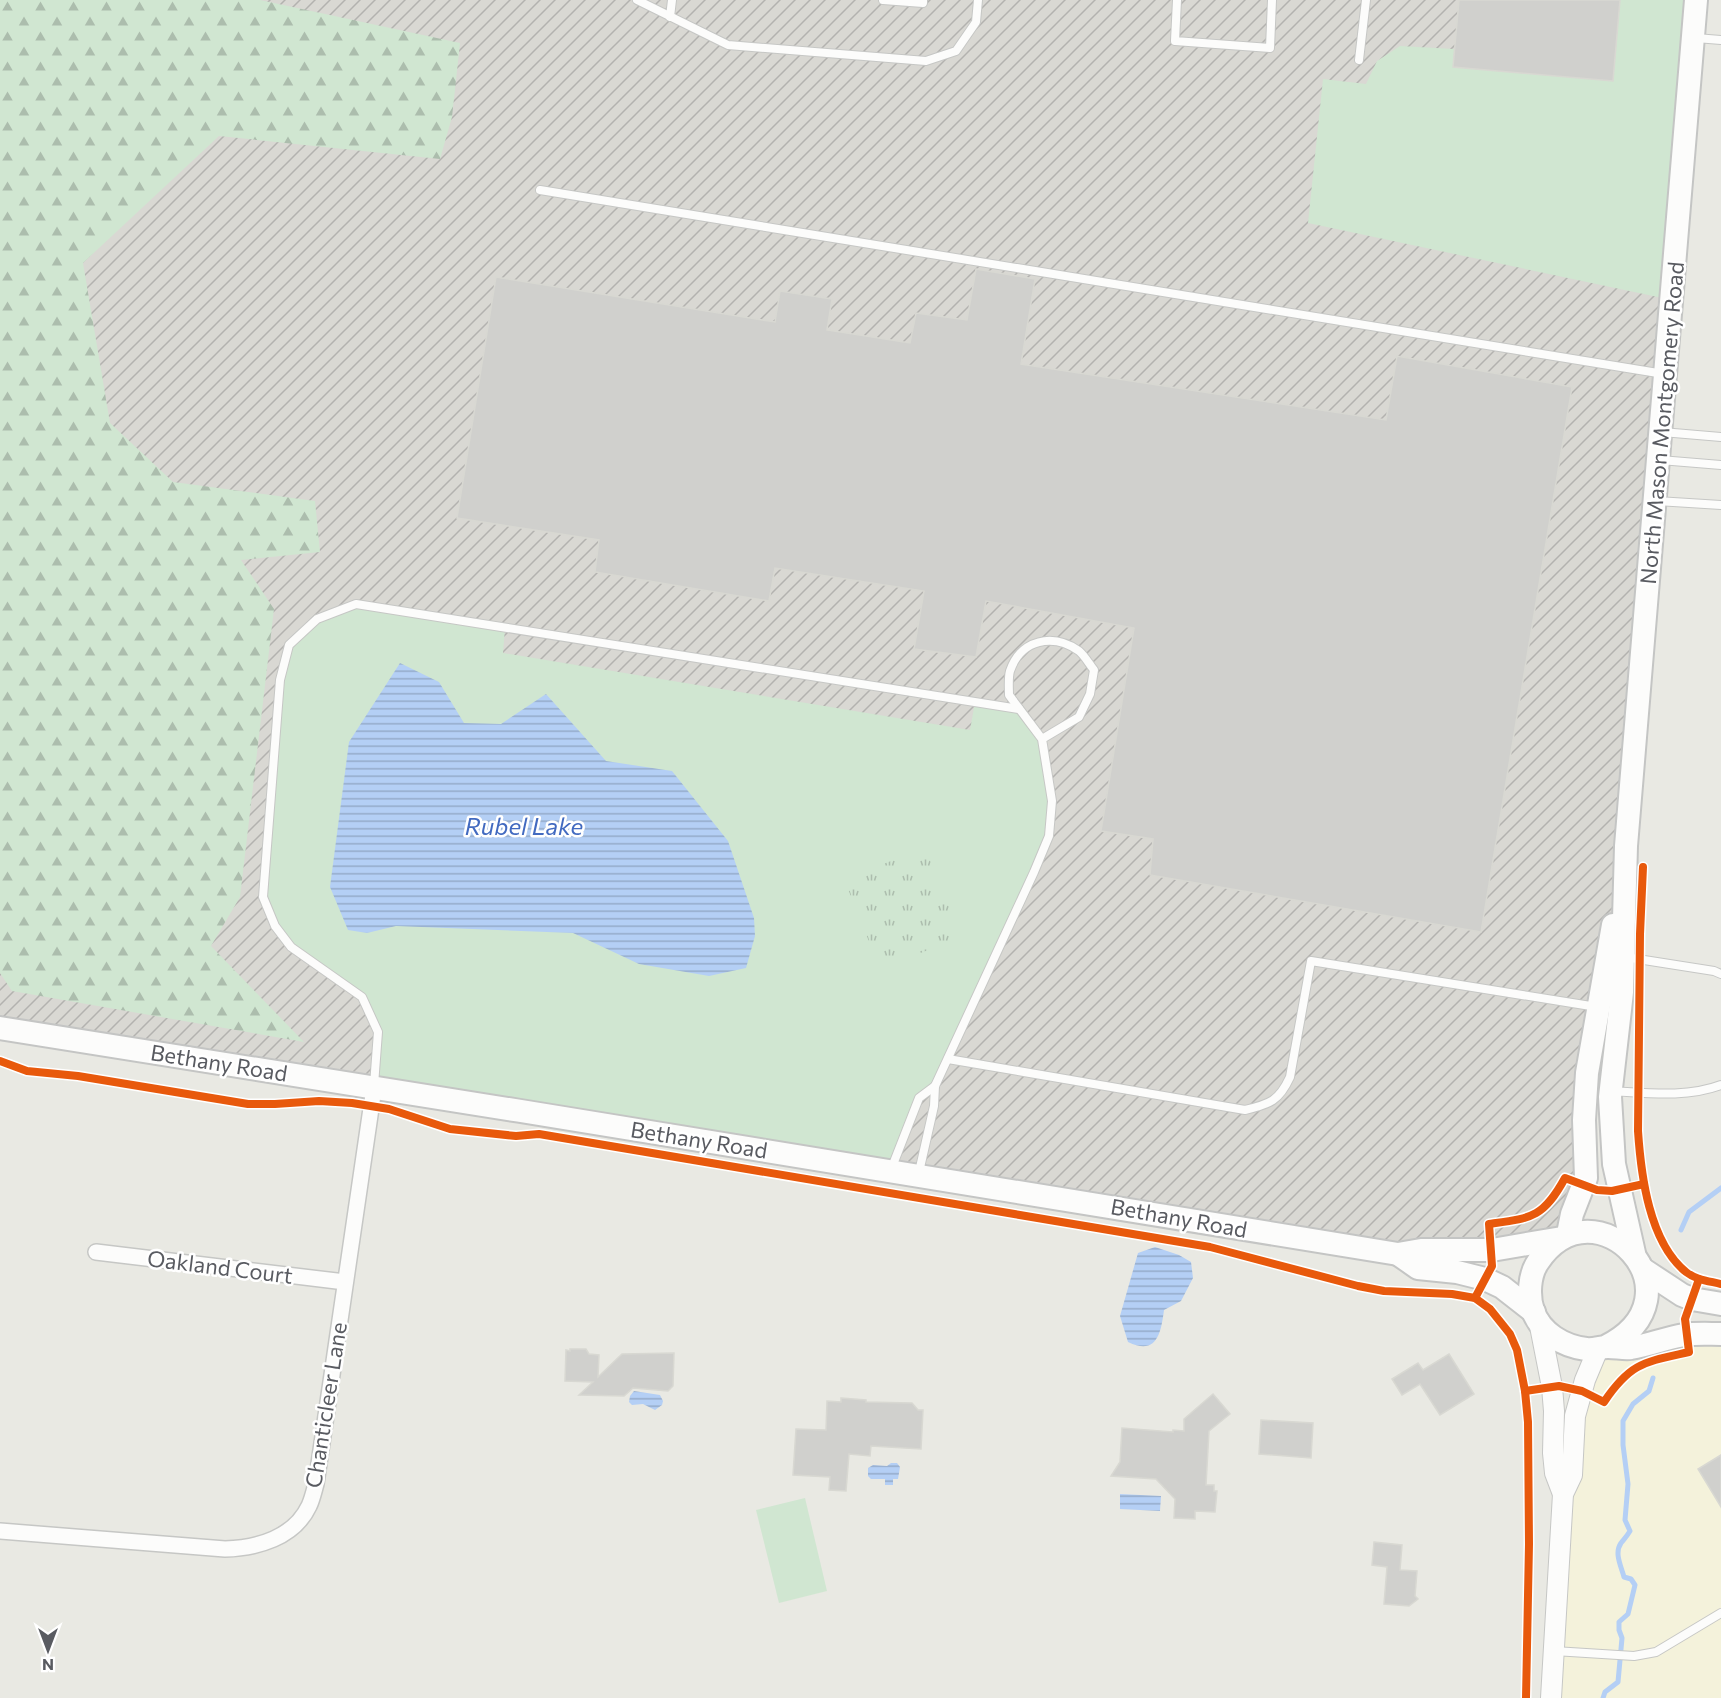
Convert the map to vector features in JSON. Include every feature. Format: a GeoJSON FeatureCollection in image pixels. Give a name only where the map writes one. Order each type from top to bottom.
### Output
{"type":"FeatureCollection","features":[{"type":"Feature","properties":{"kind":"main road","name":"North Mason Montgomery Road"},"geometry":{"type":"LineString","coordinates":[[1639,1261],[1614,1164],[1609,1008],[1626,846],[1696,0]]}},
{"type":"Feature","properties":{"kind":"main road","name":"North Mason Montgomery Road"},"geometry":{"type":"LineString","coordinates":[[1565,1236],[1586,1178],[1585,1095],[1623,957],[1626,846]]}},
{"type":"Feature","properties":{"kind":"main road","name":"Bethany Road"},"geometry":{"type":"LineString","coordinates":[[0,1028],[919,1173],[1398,1254],[1421,1250],[1492,1250],[1565,1236]]}},
{"type":"Feature","properties":{"kind":"main road"},"geometry":{"type":"LineString","coordinates":[[1721,1304],[1682,1295],[1639,1261],[1619,1240],[1600,1233],[1565,1236],[1546,1250],[1535,1266],[1530,1285],[1536,1317],[1551,1336],[1568,1345],[1630,1348],[1686,1335],[1721,1334]]}},
{"type":"Feature","properties":{"kind":"main road","name":"Bethany Road"},"geometry":{"type":"LineString","coordinates":[[1398,1254],[1418,1268],[1457,1272],[1485,1279],[1502,1287],[1536,1317]]}},
{"type":"Feature","properties":{"kind":"main road"},"geometry":{"type":"LineString","coordinates":[[1602,1348],[1623,1338],[1636,1325],[1645,1308],[1647,1289],[1639,1261]]}},
{"type":"Feature","properties":{"kind":"street","name":"Chanticleer Lane"},"geometry":{"type":"LineString","coordinates":[[0,1531],[225,1549],[261,1545],[279,1537],[297,1524],[309,1506],[315,1484],[374,1088]]}},
{"type":"Feature","properties":{"kind":"street","name":"Oakland Court"},"geometry":{"type":"LineString","coordinates":[[96,1252],[345,1282]]}},
{"type":"Feature","properties":{"kind":"street"},"geometry":{"type":"LineString","coordinates":[[1536,1317],[1553,1395],[1555,1473],[1563,1494]]}},
{"type":"Feature","properties":{"kind":"street"},"geometry":{"type":"LineString","coordinates":[[1551,1698],[1563,1494],[1572,1475],[1575,1416],[1585,1380],[1602,1348]]}},
{"type":"Feature","properties":{"kind":"lane"},"geometry":{"type":"LineString","coordinates":[[637,0],[728,45],[926,61],[956,51],[976,22],[978,0]]}},
{"type":"Feature","properties":{"kind":"lane"},"geometry":{"type":"LineString","coordinates":[[670,17],[672,0]]}},
{"type":"Feature","properties":{"kind":"lane"},"geometry":{"type":"LineString","coordinates":[[883,0],[923,3],[923,0]]}},
{"type":"Feature","properties":{"kind":"lane"},"geometry":{"type":"LineString","coordinates":[[1177,0],[1174,41],[1270,48],[1272,0]]}},
{"type":"Feature","properties":{"kind":"lane"},"geometry":{"type":"LineString","coordinates":[[1359,60],[1366,0]]}},
{"type":"Feature","properties":{"kind":"lane"},"geometry":{"type":"LineString","coordinates":[[1693,38],[1721,40]]}},
{"type":"Feature","properties":{"kind":"lane"},"geometry":{"type":"LineString","coordinates":[[540,190],[1665,375]]}},
{"type":"Feature","properties":{"kind":"lane"},"geometry":{"type":"LineString","coordinates":[[1661,432],[1721,437]]}},
{"type":"Feature","properties":{"kind":"lane"},"geometry":{"type":"LineString","coordinates":[[1659,459],[1721,465]]}},
{"type":"Feature","properties":{"kind":"lane"},"geometry":{"type":"LineString","coordinates":[[1655,501],[1721,505]]}},
{"type":"Feature","properties":{"kind":"lane"},"geometry":{"type":"LineString","coordinates":[[374,1088],[378,1032],[362,997],[291,947],[275,926],[263,897],[280,680],[289,645],[317,619],[356,604],[1019,709]]}},
{"type":"Feature","properties":{"kind":"lane"},"geometry":{"type":"LineString","coordinates":[[919,1173],[934,1106],[935,1086],[1049,836],[1052,801],[1041,739],[1009,695],[1010,672],[1021,652],[1040,641],[1064,642],[1082,653],[1094,670],[1090,694],[1079,717],[1041,739]]}},
{"type":"Feature","properties":{"kind":"lane"},"geometry":{"type":"LineString","coordinates":[[1623,957],[1721,974]]}},
{"type":"Feature","properties":{"kind":"lane"},"geometry":{"type":"LineString","coordinates":[[948,1059],[1245,1110],[1267,1105],[1283,1093],[1290,1077],[1311,961],[1609,1008]]}},
{"type":"Feature","properties":{"kind":"lane"},"geometry":{"type":"LineString","coordinates":[[1611,1091],[1687,1093],[1706,1091],[1721,1085]]}},
{"type":"Feature","properties":{"kind":"lane"},"geometry":{"type":"LineString","coordinates":[[891,1169],[919,1098],[935,1086]]}},
{"type":"Feature","properties":{"kind":"lane"},"geometry":{"type":"LineString","coordinates":[[1553,1651],[1634,1656],[1656,1652],[1721,1613]]}},
{"type":"Feature","properties":{"kind":"shaded area"},"geometry":{"type":"Polygon","coordinates":[[[0,0],[1695,0],[1626,846],[1587,1168],[1562,1238],[1421,1250],[0,1028],[0,0]]]}},
{"type":"Feature","properties":{"kind":"shaded area"},"geometry":{"type":"Polygon","coordinates":[[[1721,1341],[1721,1698],[1551,1698],[1582,1391],[1605,1347],[1721,1341]]]}},
{"type":"Feature","properties":{"kind":"green space"},"geometry":{"type":"Polygon","coordinates":[[[0,0],[260,0],[460,43],[452,117],[440,159],[219,136],[83,263],[110,423],[173,482],[315,501],[320,552],[241,560],[274,609],[240,897],[211,946],[304,1042],[12,991],[0,973],[0,0]]]}},
{"type":"Feature","properties":{"kind":"green space"},"geometry":{"type":"Polygon","coordinates":[[[1620,0],[1695,0],[1672,300],[1308,223],[1323,79],[1366,84],[1377,61],[1400,46],[1454,49],[1453,67],[1613,81],[1620,0]]]}},
{"type":"Feature","properties":{"kind":"green space"},"geometry":{"type":"Polygon","coordinates":[[[356,604],[505,628],[503,653],[970,730],[975,702],[1019,709],[1042,739],[1052,801],[1049,836],[935,1086],[919,1098],[891,1169],[374,1088],[378,1032],[362,997],[291,947],[275,926],[263,897],[280,680],[289,645],[317,619],[356,604]]]}},
{"type":"Feature","properties":{"kind":"green space"},"geometry":{"type":"Polygon","coordinates":[[[925,848],[961,937],[880,969],[844,879],[925,848]]]}},
{"type":"Feature","properties":{"kind":"green space"},"geometry":{"type":"Polygon","coordinates":[[[805,1498],[827,1591],[779,1603],[756,1510],[805,1498]]]}},
{"type":"Feature","properties":{"kind":"water","name":"Rubel Lake"},"geometry":{"type":"Polygon","coordinates":[[[400,663],[439,682],[464,723],[501,724],[546,694],[606,761],[672,771],[728,841],[754,918],[755,936],[746,968],[709,976],[639,964],[573,933],[396,926],[367,933],[348,930],[330,887],[349,742],[400,663]]]}},
{"type":"Feature","properties":{"kind":"water"},"geometry":{"type":"Polygon","coordinates":[[[1155,1247],[1179,1255],[1191,1262],[1193,1278],[1181,1301],[1164,1310],[1156,1340],[1145,1346],[1138,1346],[1128,1342],[1120,1316],[1138,1253],[1155,1247]]]}},
{"type":"Feature","properties":{"kind":"water"},"geometry":{"type":"Polygon","coordinates":[[[634,1391],[660,1395],[662,1405],[655,1410],[643,1404],[632,1405],[629,1402],[634,1391]]]}},
{"type":"Feature","properties":{"kind":"water"},"geometry":{"type":"Polygon","coordinates":[[[897,1463],[900,1467],[898,1479],[893,1479],[893,1485],[885,1485],[885,1479],[871,1479],[868,1476],[868,1468],[873,1465],[887,1466],[897,1463]]]}},
{"type":"Feature","properties":{"kind":"water"},"geometry":{"type":"Polygon","coordinates":[[[1120,1494],[1161,1496],[1160,1511],[1120,1509],[1120,1494]]]}},
{"type":"Feature","properties":{"kind":"building"},"geometry":{"type":"Polygon","coordinates":[[[1459,0],[1620,0],[1613,81],[1453,67],[1459,0]]]}},
{"type":"Feature","properties":{"kind":"building"},"geometry":{"type":"Polygon","coordinates":[[[976,269],[1035,279],[1021,364],[1386,420],[1397,356],[1572,387],[1481,932],[1150,875],[1153,839],[1101,831],[1134,628],[986,601],[976,657],[914,649],[924,591],[775,568],[769,601],[595,572],[599,540],[457,518],[496,277],[775,322],[780,291],[832,299],[827,330],[910,343],[916,313],[967,320],[976,269]]]}},
{"type":"Feature","properties":{"kind":"building"},"geometry":{"type":"Polygon","coordinates":[[[570,1349],[586,1349],[589,1354],[599,1355],[598,1377],[622,1354],[674,1353],[673,1386],[668,1391],[633,1388],[624,1396],[579,1395],[593,1382],[565,1381],[566,1350],[570,1351],[570,1349]]]}},
{"type":"Feature","properties":{"kind":"building"},"geometry":{"type":"Polygon","coordinates":[[[1449,1354],[1474,1394],[1440,1415],[1420,1384],[1402,1395],[1392,1379],[1418,1363],[1423,1370],[1449,1354]]]}},
{"type":"Feature","properties":{"kind":"building"},"geometry":{"type":"Polygon","coordinates":[[[1213,1394],[1230,1414],[1209,1431],[1206,1485],[1214,1485],[1214,1491],[1217,1491],[1215,1512],[1195,1511],[1195,1519],[1174,1518],[1175,1499],[1156,1479],[1111,1476],[1120,1462],[1122,1428],[1184,1431],[1184,1419],[1213,1394]]]}},
{"type":"Feature","properties":{"kind":"building"},"geometry":{"type":"Polygon","coordinates":[[[841,1398],[866,1400],[866,1402],[912,1403],[918,1410],[923,1410],[921,1449],[871,1446],[870,1456],[849,1454],[846,1491],[829,1490],[830,1477],[793,1475],[796,1429],[826,1430],[827,1401],[841,1402],[841,1398]]]}},
{"type":"Feature","properties":{"kind":"building"},"geometry":{"type":"Polygon","coordinates":[[[1261,1420],[1313,1423],[1311,1458],[1259,1454],[1261,1420]]]}},
{"type":"Feature","properties":{"kind":"building"},"geometry":{"type":"Polygon","coordinates":[[[1721,1455],[1721,1507],[1698,1469],[1721,1455]]]}},
{"type":"Feature","properties":{"kind":"building"},"geometry":{"type":"Polygon","coordinates":[[[1374,1542],[1402,1545],[1400,1570],[1417,1571],[1415,1596],[1418,1599],[1409,1606],[1384,1604],[1387,1567],[1372,1565],[1374,1542]]]}},
{"type":"Feature","properties":{"kind":"waterway"},"geometry":{"type":"LineString","coordinates":[[1681,1230],[1689,1212],[1721,1188]]}},
{"type":"Feature","properties":{"kind":"waterway"},"geometry":{"type":"LineString","coordinates":[[1603,1698],[1605,1692],[1618,1682],[1622,1638],[1619,1622],[1628,1614],[1635,1585],[1631,1579],[1624,1577],[1618,1555],[1619,1547],[1630,1531],[1625,1520],[1628,1484],[1623,1445],[1623,1421],[1633,1404],[1649,1391],[1653,1378]]}},
{"type":"Feature","properties":{"kind":"cycle path"},"geometry":{"type":"LineString","coordinates":[[1643,867],[1638,1131],[1645,1187],[1655,1226],[1673,1259],[1690,1275],[1721,1284]]}},
{"type":"Feature","properties":{"kind":"cycle path"},"geometry":{"type":"LineString","coordinates":[[0,1061],[27,1071],[78,1076],[248,1104],[319,1101],[352,1103],[389,1109],[450,1129],[516,1136],[539,1134],[1210,1247],[1384,1291],[1452,1294],[1475,1298],[1490,1309],[1510,1334],[1517,1350],[1525,1391],[1528,1422],[1529,1544],[1526,1698]]}},
{"type":"Feature","properties":{"kind":"cycle path"},"geometry":{"type":"LineString","coordinates":[[1475,1298],[1492,1266],[1489,1224],[1516,1220],[1535,1214],[1550,1201],[1565,1178],[1597,1190],[1612,1191],[1644,1184]]}},
{"type":"Feature","properties":{"kind":"cycle path"},"geometry":{"type":"LineString","coordinates":[[1525,1391],[1559,1386],[1582,1391],[1604,1402],[1631,1371],[1661,1358],[1689,1352],[1685,1319],[1699,1279]]}}]}
